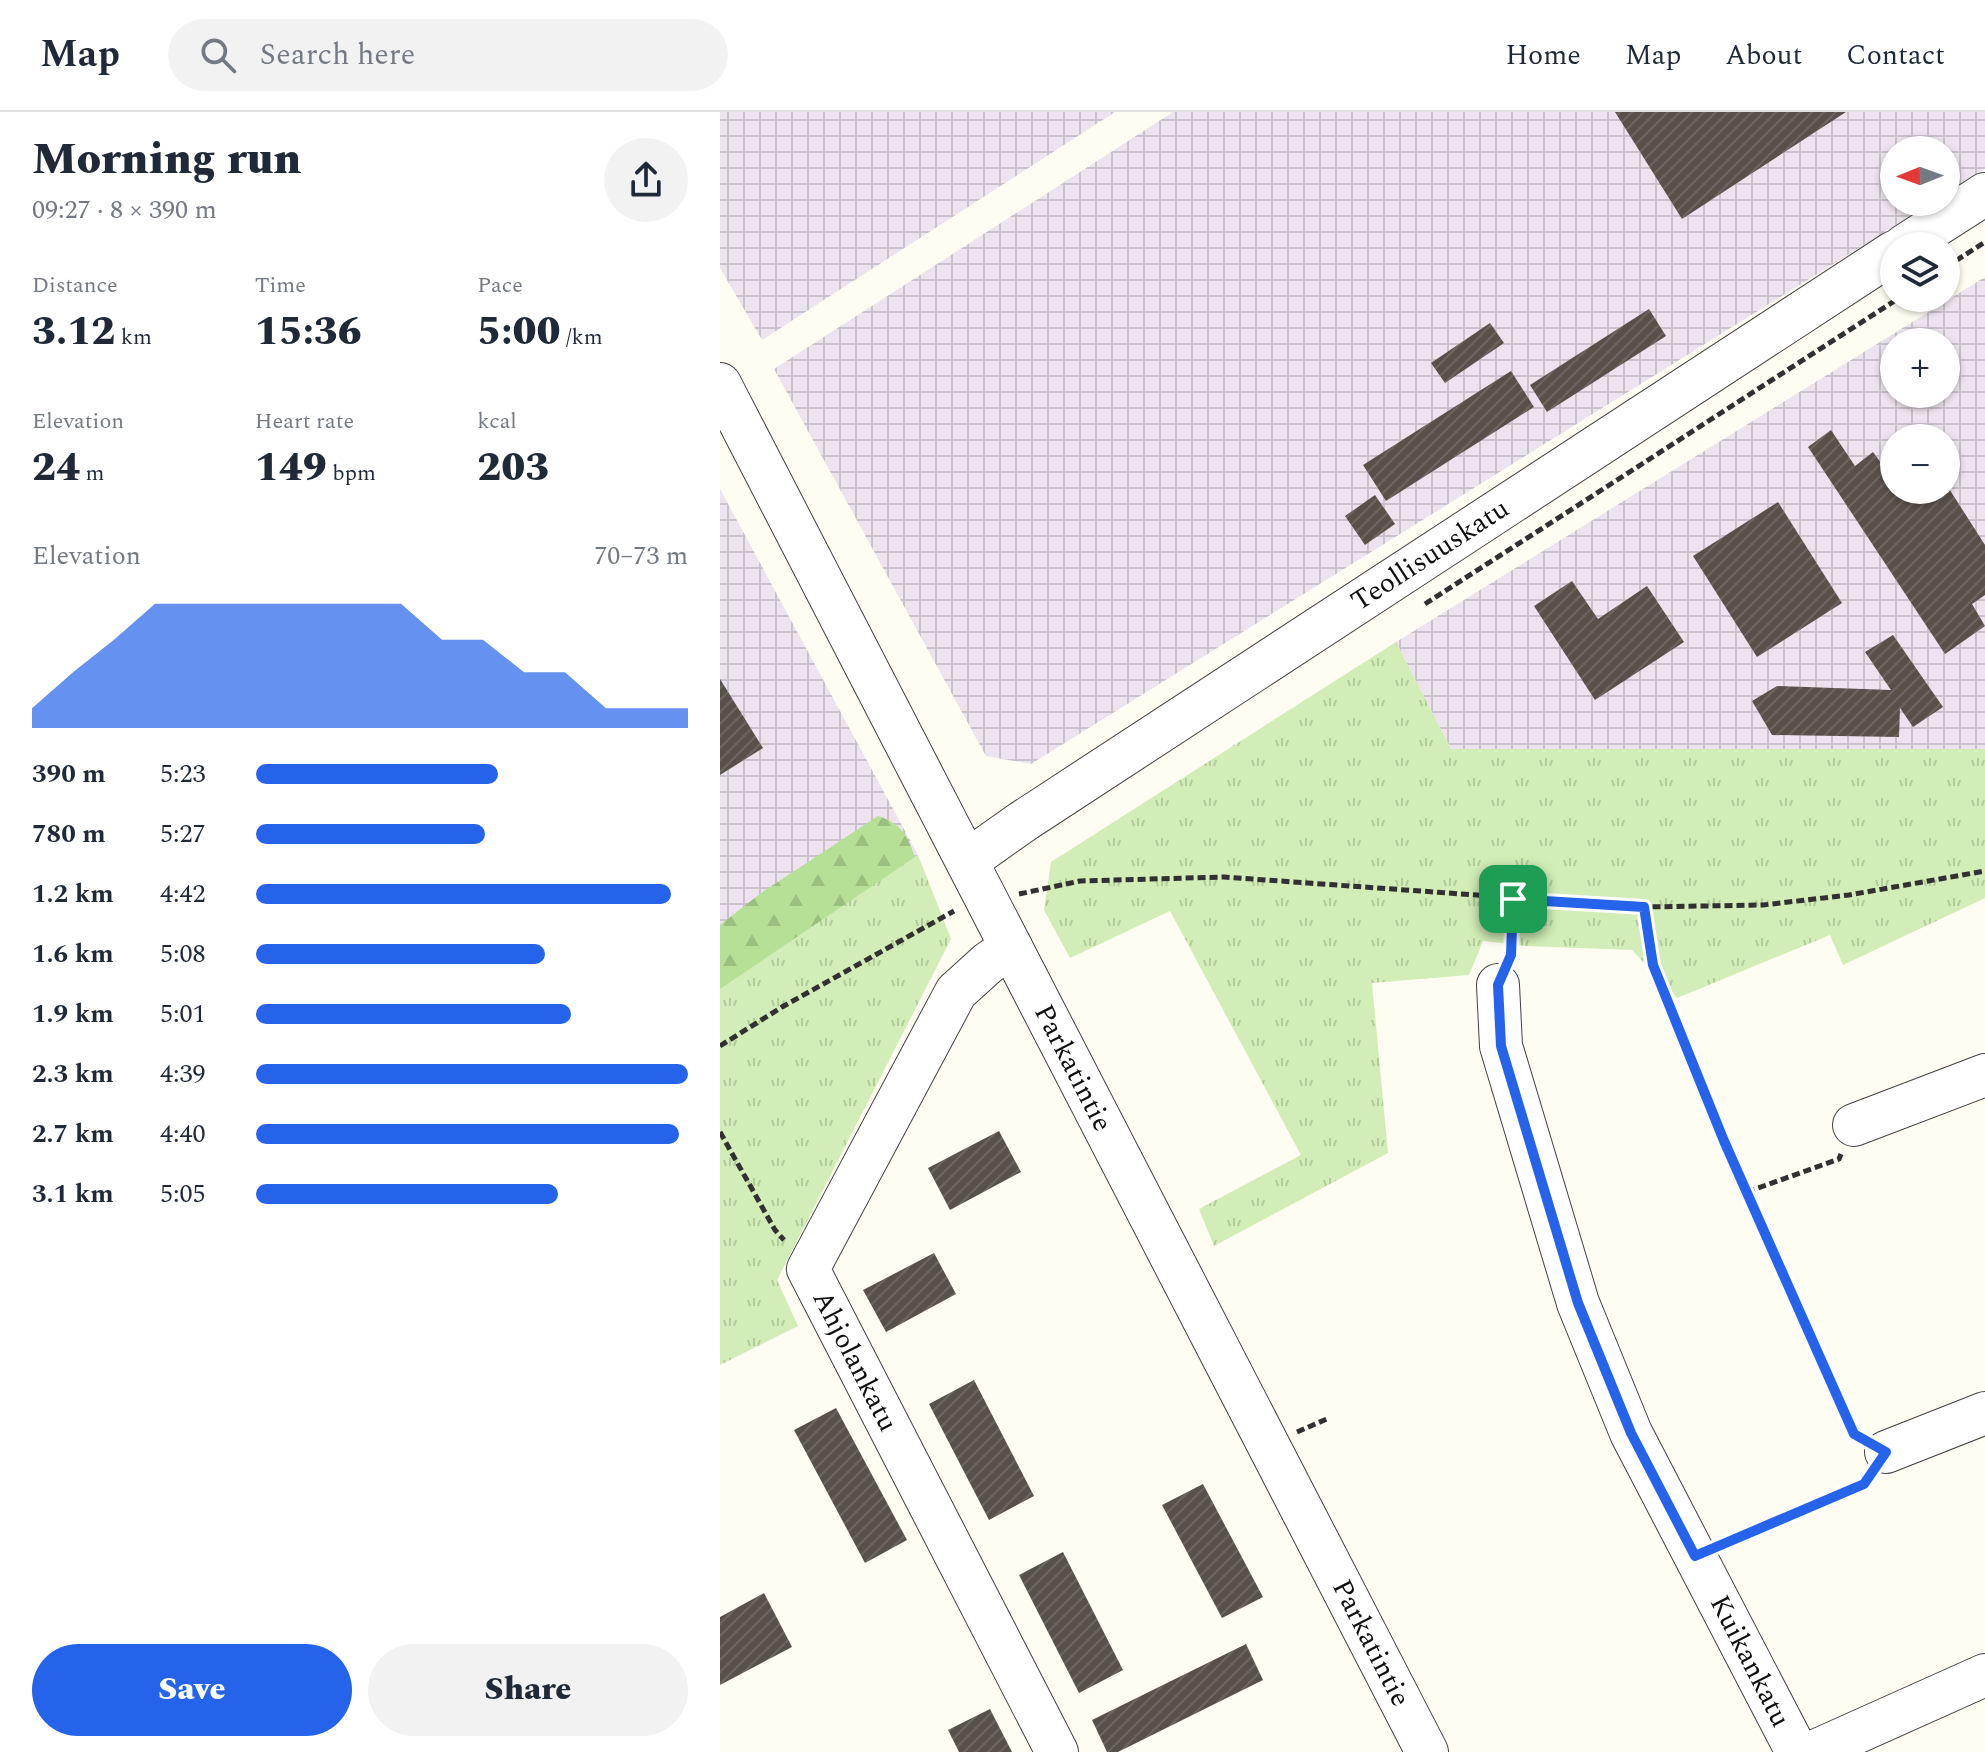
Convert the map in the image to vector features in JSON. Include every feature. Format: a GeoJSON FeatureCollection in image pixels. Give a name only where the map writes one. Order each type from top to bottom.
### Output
{"type":"FeatureCollection","features":[{"type":"Feature","properties":{"kind":"street"},"geometry":{"type":"LineString","coordinates":[[1926,232],[1985,194]]}},
{"type":"Feature","properties":{"kind":"street","name":"Teollisuuskatu"},"geometry":{"type":"LineString","coordinates":[[967,861],[1880,261]]}},
{"type":"Feature","properties":{"kind":"street","name":"Parkatintie"},"geometry":{"type":"LineString","coordinates":[[722,393],[1427,1752]]}},
{"type":"Feature","properties":{"kind":"street","name":"Ahjolankatu"},"geometry":{"type":"LineString","coordinates":[[1011,947],[956,992],[808,1269],[1057,1752]]}},
{"type":"Feature","properties":{"kind":"street","name":"Kuikankatu"},"geometry":{"type":"LineString","coordinates":[[1498,985],[1501,1046],[1578,1303],[1631,1433],[1797,1752]]}},
{"type":"Feature","properties":{"kind":"street"},"geometry":{"type":"LineString","coordinates":[[1854,1125],[1985,1075]]}},
{"type":"Feature","properties":{"kind":"street"},"geometry":{"type":"LineString","coordinates":[[1886,1452],[1985,1413]]}},
{"type":"Feature","properties":{"kind":"street"},"geometry":{"type":"LineString","coordinates":[[1813,1752],[1985,1675]]}},
{"type":"Feature","properties":{"kind":"path"},"geometry":{"type":"LineString","coordinates":[[1960,258],[1985,242]]}},
{"type":"Feature","properties":{"kind":"path"},"geometry":{"type":"LineString","coordinates":[[1016,894],[1080,881],[1224,877],[1644,907],[1763,905],[1849,895],[1985,871]]}},
{"type":"Feature","properties":{"kind":"path"},"geometry":{"type":"LineString","coordinates":[[1498,985],[1511,955],[1513,899]]}},
{"type":"Feature","properties":{"kind":"path"},"geometry":{"type":"LineString","coordinates":[[720,1046],[782,1007],[962,907]]}},
{"type":"Feature","properties":{"kind":"path"},"geometry":{"type":"LineString","coordinates":[[1644,907],[1653,965],[1747,1192],[1854,1434],[1886,1452],[1864,1484],[1695,1556]]}},
{"type":"Feature","properties":{"kind":"path"},"geometry":{"type":"LineString","coordinates":[[1747,1192],[1839,1159],[1854,1125]]}},
{"type":"Feature","properties":{"kind":"path"},"geometry":{"type":"LineString","coordinates":[[720,1132],[775,1230],[808,1269]]}},
{"type":"Feature","properties":{"kind":"path"},"geometry":{"type":"LineString","coordinates":[[1295,1433],[1329,1418]]}},
{"type":"Feature","properties":{"kind":"shaded area"},"geometry":{"type":"Polygon","coordinates":[[[720,112],[1115,112],[762,340],[720,268],[720,112]]]}},
{"type":"Feature","properties":{"kind":"shaded area"},"geometry":{"type":"Polygon","coordinates":[[[1173,112],[1985,112],[1985,169],[1960,185],[1960,136],[1880,136],[1880,216],[1911,216],[1880,232],[1880,235],[1031,764],[986,756],[774,369],[1173,112]]]}},
{"type":"Feature","properties":{"kind":"shaded area"},"geometry":{"type":"Polygon","coordinates":[[[1985,277],[1985,749],[1451,749],[1396,642],[1880,342],[1880,408],[1960,408],[1960,328],[1903,328],[1929,312],[1960,312],[1960,292],[1985,277]]]}},
{"type":"Feature","properties":{"kind":"shaded area"},"geometry":{"type":"Polygon","coordinates":[[[720,489],[918,855],[720,989],[720,489]]]}},
{"type":"Feature","properties":{"kind":"green space"},"geometry":{"type":"Polygon","coordinates":[[[1396,642],[1451,749],[1985,749],[1985,898],[1843,965],[1830,935],[1677,998],[1632,950],[1483,941],[1469,975],[1372,983],[1388,1153],[1214,1246],[1199,1209],[1301,1155],[1170,911],[1070,958],[1044,910],[1051,862],[1396,642]]]}},
{"type":"Feature","properties":{"kind":"green space"},"geometry":{"type":"Polygon","coordinates":[[[878,816],[902,831],[915,858],[720,1036],[720,925],[761,893],[878,816]]]}},
{"type":"Feature","properties":{"kind":"green space"},"geometry":{"type":"Polygon","coordinates":[[[918,855],[951,939],[777,1280],[798,1326],[720,1365],[720,989],[918,855]]]}},
{"type":"Feature","properties":{"kind":"building"},"geometry":{"type":"Polygon","coordinates":[[[1615,112],[1846,112],[1682,219],[1615,112]]]}},
{"type":"Feature","properties":{"kind":"building"},"geometry":{"type":"Polygon","coordinates":[[[1649,309],[1666,336],[1547,412],[1530,385],[1649,309]]]}},
{"type":"Feature","properties":{"kind":"building"},"geometry":{"type":"Polygon","coordinates":[[[1490,323],[1504,343],[1445,383],[1431,363],[1490,323]]]}},
{"type":"Feature","properties":{"kind":"building"},"geometry":{"type":"Polygon","coordinates":[[[1511,371],[1534,407],[1386,501],[1363,465],[1511,371]]]}},
{"type":"Feature","properties":{"kind":"building"},"geometry":{"type":"Polygon","coordinates":[[[1831,430],[1855,466],[1873,452],[1880,462],[1880,504],[1959,504],[1985,545],[1985,595],[1972,604],[1985,626],[1945,654],[1808,447],[1831,430]]]}},
{"type":"Feature","properties":{"kind":"building"},"geometry":{"type":"Polygon","coordinates":[[[1375,495],[1395,524],[1365,545],[1345,516],[1375,495]]]}},
{"type":"Feature","properties":{"kind":"building"},"geometry":{"type":"Polygon","coordinates":[[[1778,502],[1842,603],[1757,657],[1693,556],[1778,502]]]}},
{"type":"Feature","properties":{"kind":"building"},"geometry":{"type":"Polygon","coordinates":[[[1572,581],[1598,619],[1647,586],[1684,642],[1595,700],[1534,606],[1572,581]]]}},
{"type":"Feature","properties":{"kind":"building"},"geometry":{"type":"Polygon","coordinates":[[[1893,635],[1943,707],[1913,727],[1900,708],[1899,737],[1772,735],[1752,701],[1777,686],[1891,690],[1865,652],[1893,635]]]}},
{"type":"Feature","properties":{"kind":"building"},"geometry":{"type":"Polygon","coordinates":[[[720,679],[763,748],[720,775],[720,679]]]}},
{"type":"Feature","properties":{"kind":"building"},"geometry":{"type":"Polygon","coordinates":[[[999,1131],[1021,1172],[950,1210],[928,1168],[999,1131]]]}},
{"type":"Feature","properties":{"kind":"building"},"geometry":{"type":"Polygon","coordinates":[[[934,1253],[956,1294],[886,1332],[863,1290],[934,1253]]]}},
{"type":"Feature","properties":{"kind":"building"},"geometry":{"type":"Polygon","coordinates":[[[974,1380],[1034,1496],[989,1520],[929,1404],[974,1380]]]}},
{"type":"Feature","properties":{"kind":"building"},"geometry":{"type":"Polygon","coordinates":[[[836,1408],[907,1540],[865,1563],[794,1430],[836,1408]]]}},
{"type":"Feature","properties":{"kind":"building"},"geometry":{"type":"Polygon","coordinates":[[[1203,1484],[1263,1597],[1222,1618],[1162,1505],[1203,1484]]]}},
{"type":"Feature","properties":{"kind":"building"},"geometry":{"type":"Polygon","coordinates":[[[1063,1552],[1123,1670],[1079,1693],[1019,1575],[1063,1552]]]}},
{"type":"Feature","properties":{"kind":"building"},"geometry":{"type":"Polygon","coordinates":[[[764,1593],[792,1647],[720,1685],[720,1617],[764,1593]]]}},
{"type":"Feature","properties":{"kind":"building"},"geometry":{"type":"Polygon","coordinates":[[[1246,1644],[1263,1680],[1118,1752],[1107,1752],[1092,1720],[1246,1644]]]}},
{"type":"Feature","properties":{"kind":"building"},"geometry":{"type":"Polygon","coordinates":[[[990,1709],[1012,1752],[959,1752],[948,1730],[990,1709]]]}},
{"type":"Feature","properties":{"kind":"route"},"geometry":{"type":"LineString","coordinates":[[1513,899],[1644,907],[1653,965],[1724,1141],[1818,1353],[1854,1434],[1886,1452],[1864,1484],[1695,1556],[1631,1433],[1578,1303],[1501,1046],[1498,985],[1511,955],[1513,899]]}}]}
